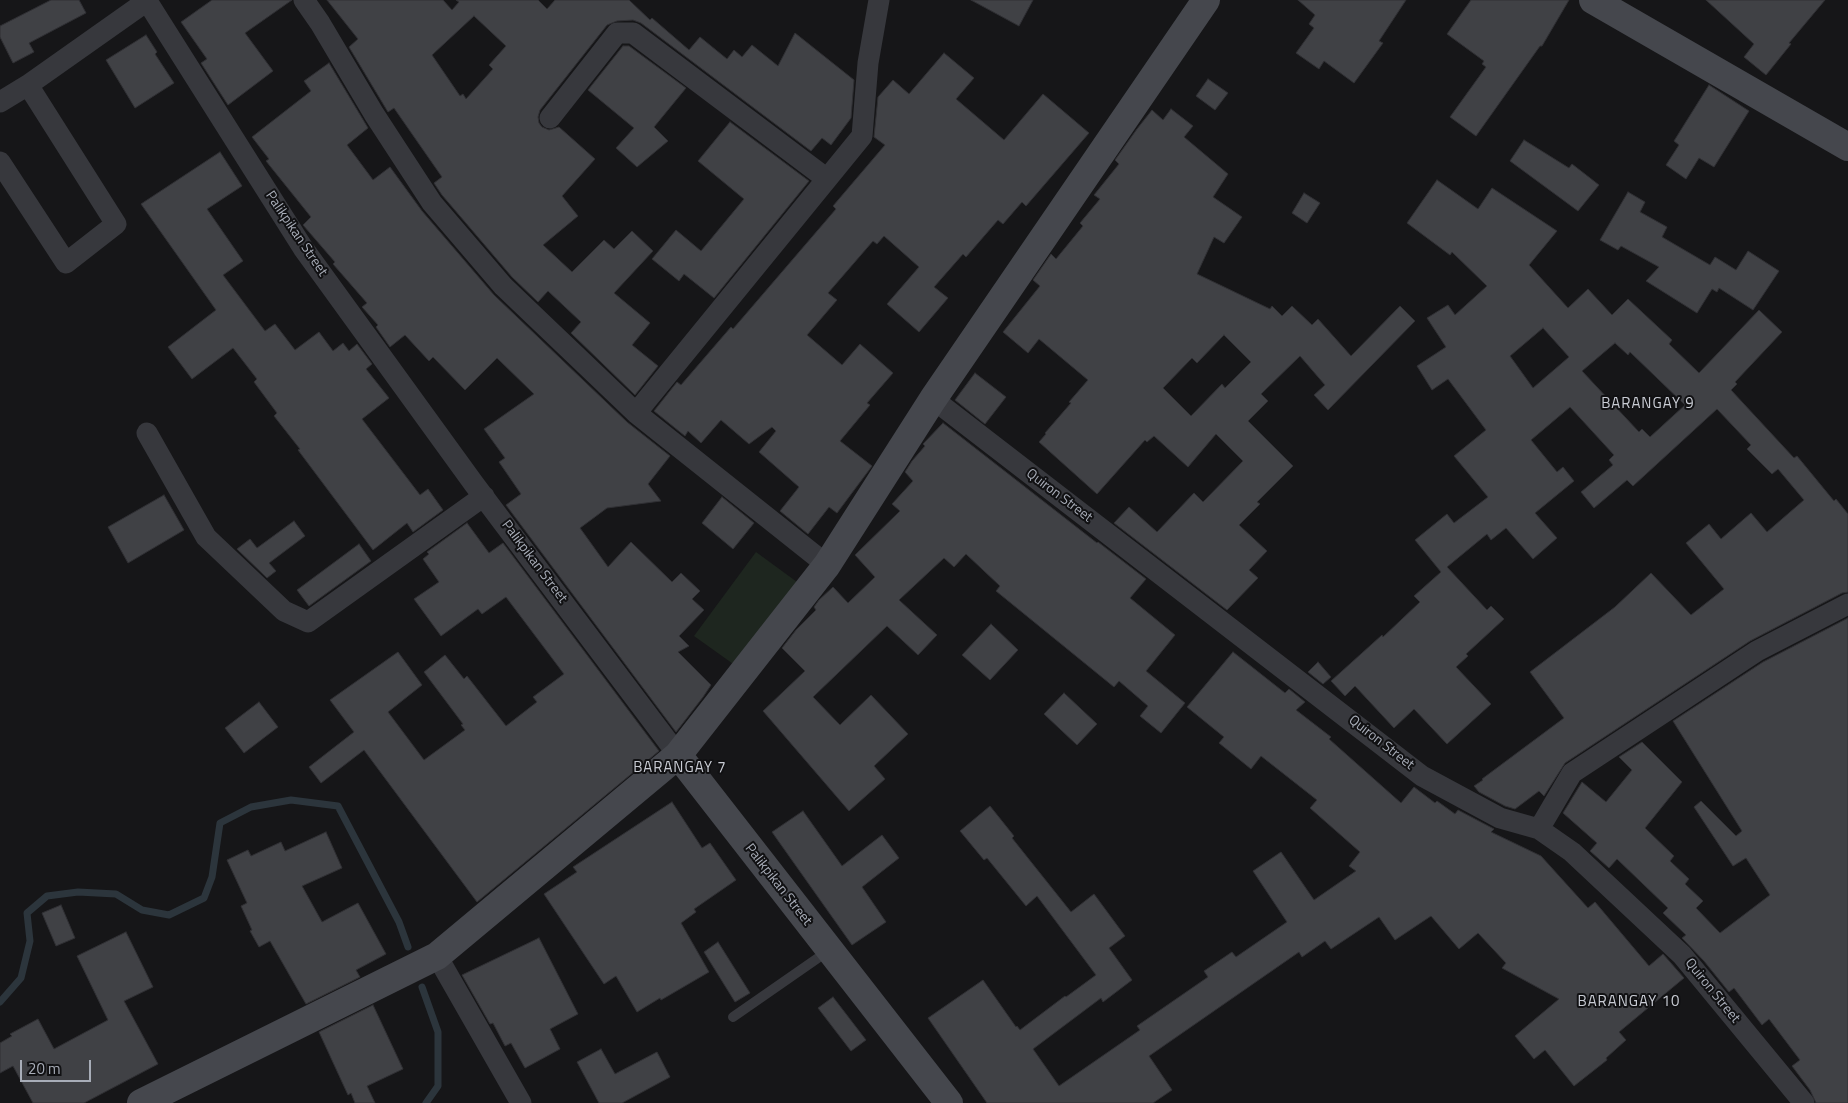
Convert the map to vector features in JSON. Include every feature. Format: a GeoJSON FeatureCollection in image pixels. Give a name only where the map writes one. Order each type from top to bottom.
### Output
{"type":"FeatureCollection","features":[{"type":"Feature","properties":{"kind":"street"},"geometry":{"type":"LineString","coordinates":[[304,0],[320,23],[374,114],[432,203],[504,286],[636,413],[827,565]]}},
{"type":"Feature","properties":{"kind":"street"},"geometry":{"type":"LineString","coordinates":[[636,413],[862,136],[868,62],[879,0]]}},
{"type":"Feature","properties":{"kind":"street"},"geometry":{"type":"LineString","coordinates":[[141,1103],[437,956],[678,755],[827,565],[933,399],[1206,0]]}},
{"type":"Feature","properties":{"kind":"street"},"geometry":{"type":"LineString","coordinates":[[1593,0],[1848,146]]}},
{"type":"Feature","properties":{"kind":"street","name":"Palikpikan Street"},"geometry":{"type":"LineString","coordinates":[[28,85],[147,1],[304,248],[484,496],[678,755],[949,1103]]}},
{"type":"Feature","properties":{"kind":"street"},"geometry":{"type":"LineString","coordinates":[[550,118],[616,34],[633,32],[827,179]]}},
{"type":"Feature","properties":{"kind":"street"},"geometry":{"type":"LineString","coordinates":[[0,102],[28,85],[116,224],[66,263],[0,162]]}},
{"type":"Feature","properties":{"kind":"street","name":"Quiron Street"},"geometry":{"type":"LineString","coordinates":[[933,399],[1422,776],[1500,818],[1539,829],[1572,852],[1682,955],[1804,1103]]}},
{"type":"Feature","properties":{"kind":"street"},"geometry":{"type":"LineString","coordinates":[[147,433],[206,536],[284,610],[308,622],[484,496]]}},
{"type":"Feature","properties":{"kind":"street"},"geometry":{"type":"LineString","coordinates":[[1539,829],[1572,773],[1757,651],[1848,604]]}},
{"type":"Feature","properties":{"kind":"street"},"geometry":{"type":"LineString","coordinates":[[437,956],[522,1103]]}},
{"type":"Feature","properties":{"kind":"lane"},"geometry":{"type":"LineString","coordinates":[[733,1017],[829,950]]}},
{"type":"Feature","properties":{"kind":"shaded area"},"geometry":{"type":"Polygon","coordinates":[[[756,552],[797,582],[736,666],[694,636],[756,552]]]}},
{"type":"Feature","properties":{"kind":"building"},"geometry":{"type":"Polygon","coordinates":[[[51,0],[79,0],[86,13],[29,43],[34,52],[13,63],[0,37],[0,26],[51,0]]]}},
{"type":"Feature","properties":{"kind":"building"},"geometry":{"type":"Polygon","coordinates":[[[212,0],[292,0],[245,33],[273,71],[228,105],[201,63],[207,59],[181,22],[212,0]]]}},
{"type":"Feature","properties":{"kind":"building"},"geometry":{"type":"Polygon","coordinates":[[[327,0],[443,0],[452,10],[459,2],[456,0],[538,0],[547,9],[555,0],[629,0],[650,20],[652,18],[689,50],[700,37],[727,59],[734,50],[742,57],[752,45],[778,66],[795,33],[854,80],[851,118],[831,145],[822,138],[811,151],[641,23],[633,20],[617,21],[607,25],[540,110],[538,117],[542,127],[549,130],[559,127],[595,159],[562,196],[578,216],[543,245],[572,272],[604,240],[614,249],[632,231],[653,251],[614,293],[650,323],[632,345],[658,366],[635,395],[571,333],[581,322],[548,291],[538,302],[512,277],[442,195],[434,183],[442,177],[394,108],[388,112],[349,47],[358,39],[327,0]],[[474,16],[432,55],[460,96],[463,94],[466,99],[493,69],[489,65],[506,46],[474,16]]]}},
{"type":"Feature","properties":{"kind":"building"},"geometry":{"type":"Polygon","coordinates":[[[971,0],[1033,0],[1019,26],[971,0]]]}},
{"type":"Feature","properties":{"kind":"building"},"geometry":{"type":"Polygon","coordinates":[[[1298,0],[1406,0],[1379,41],[1383,43],[1354,83],[1324,61],[1319,69],[1296,53],[1314,28],[1309,24],[1315,15],[1298,0]]]}},
{"type":"Feature","properties":{"kind":"building"},"geometry":{"type":"Polygon","coordinates":[[[1471,0],[1569,0],[1542,46],[1540,46],[1476,136],[1450,117],[1486,67],[1482,64],[1484,61],[1447,34],[1471,0]]]}},
{"type":"Feature","properties":{"kind":"building"},"geometry":{"type":"Polygon","coordinates":[[[1706,0],[1825,0],[1789,43],[1791,44],[1766,75],[1744,57],[1754,44],[1706,0]]]}},
{"type":"Feature","properties":{"kind":"building"},"geometry":{"type":"Polygon","coordinates":[[[146,35],[157,52],[155,54],[174,83],[135,108],[106,60],[146,35]]]}},
{"type":"Feature","properties":{"kind":"building"},"geometry":{"type":"Polygon","coordinates":[[[623,46],[629,46],[686,88],[654,127],[668,141],[637,167],[616,148],[634,128],[588,90],[623,46]]]}},
{"type":"Feature","properties":{"kind":"building"},"geometry":{"type":"Polygon","coordinates":[[[944,53],[974,78],[956,99],[1004,140],[1043,94],[1089,133],[1026,206],[1022,202],[1003,224],[998,220],[966,257],[963,254],[934,287],[948,298],[919,332],[887,304],[919,267],[884,236],[877,244],[873,241],[828,293],[837,300],[807,335],[842,365],[860,344],[893,373],[867,403],[870,405],[840,441],[872,466],[837,513],[829,507],[808,534],[780,511],[799,487],[759,452],[776,431],[772,427],[749,444],[721,420],[701,443],[688,431],[685,436],[654,411],[677,382],[681,385],[731,327],[733,329],[836,209],[833,206],[885,145],[874,137],[878,97],[893,80],[909,94],[944,53]]]}},
{"type":"Feature","properties":{"kind":"building"},"geometry":{"type":"Polygon","coordinates":[[[329,63],[368,128],[347,145],[373,180],[390,167],[422,211],[494,295],[627,422],[670,456],[648,484],[661,501],[607,508],[580,528],[608,567],[631,542],[672,582],[681,573],[700,591],[692,599],[704,610],[679,636],[689,646],[678,652],[711,685],[676,732],[506,505],[521,494],[499,462],[505,458],[484,429],[534,394],[497,358],[465,390],[433,357],[429,361],[405,335],[390,347],[376,327],[378,325],[362,307],[367,303],[333,264],[335,262],[303,225],[311,217],[266,161],[269,159],[252,137],[311,91],[304,81],[329,63]]]}},
{"type":"Feature","properties":{"kind":"building"},"geometry":{"type":"Polygon","coordinates":[[[1208,79],[1228,93],[1215,110],[1196,96],[1208,79]]]}},
{"type":"Feature","properties":{"kind":"building"},"geometry":{"type":"Polygon","coordinates":[[[1709,85],[1749,111],[1714,167],[1699,158],[1686,179],[1666,165],[1679,145],[1674,141],[1709,85]]]}},
{"type":"Feature","properties":{"kind":"building"},"geometry":{"type":"Polygon","coordinates":[[[1171,109],[1193,126],[1184,137],[1228,174],[1213,197],[1242,217],[1224,243],[1214,237],[1197,274],[1270,309],[1272,306],[1282,316],[1292,306],[1312,325],[1318,319],[1351,356],[1400,306],[1415,321],[1328,410],[1314,395],[1325,385],[1300,356],[1261,394],[1268,401],[1248,421],[1293,466],[1257,502],[1260,504],[1239,525],[1267,551],[1249,570],[1258,578],[1227,610],[1114,523],[1129,507],[1157,532],[1194,493],[1203,502],[1243,461],[1216,434],[1188,467],[1154,436],[1147,442],[1145,440],[1097,494],[1039,442],[1088,380],[1039,339],[1028,353],[1003,332],[1040,286],[1033,280],[1051,254],[1056,259],[1083,226],[1080,223],[1100,199],[1094,195],[1119,164],[1115,160],[1137,129],[1152,110],[1163,120],[1171,109]],[[1224,335],[1197,363],[1192,358],[1163,388],[1191,416],[1222,384],[1225,388],[1251,362],[1224,335]]]}},
{"type":"Feature","properties":{"kind":"building"},"geometry":{"type":"Polygon","coordinates":[[[730,122],[809,181],[714,298],[684,274],[679,281],[652,259],[676,230],[701,251],[744,199],[698,161],[730,122]]]}},
{"type":"Feature","properties":{"kind":"building"},"geometry":{"type":"Polygon","coordinates":[[[1524,140],[1569,168],[1572,164],[1599,185],[1578,211],[1510,161],[1524,140]]]}},
{"type":"Feature","properties":{"kind":"building"},"geometry":{"type":"Polygon","coordinates":[[[220,152],[242,186],[207,209],[243,261],[223,275],[265,331],[275,324],[295,350],[319,332],[333,351],[343,343],[349,351],[357,344],[372,364],[366,369],[389,398],[362,419],[420,495],[428,489],[443,510],[413,532],[407,523],[373,550],[274,416],[277,413],[254,382],[257,379],[233,348],[192,379],[168,347],[216,310],[141,204],[220,152]]]}},
{"type":"Feature","properties":{"kind":"building"},"geometry":{"type":"Polygon","coordinates":[[[1437,180],[1478,209],[1492,188],[1557,231],[1529,265],[1568,308],[1588,289],[1612,315],[1628,299],[1672,340],[1669,344],[1699,373],[1759,310],[1782,332],[1735,382],[1737,384],[1731,390],[1794,458],[1797,456],[1834,501],[1836,499],[1848,514],[1848,592],[1842,593],[1750,641],[1565,763],[1544,796],[1539,791],[1515,809],[1505,806],[1479,792],[1474,786],[1564,718],[1530,672],[1615,607],[1651,573],[1691,615],[1724,589],[1686,543],[1709,524],[1721,539],[1751,513],[1767,532],[1804,500],[1778,469],[1772,474],[1747,449],[1751,445],[1717,409],[1633,486],[1627,480],[1594,508],[1581,492],[1613,465],[1609,460],[1614,455],[1570,407],[1531,440],[1557,472],[1563,467],[1574,481],[1535,513],[1557,538],[1533,559],[1506,528],[1491,540],[1487,534],[1447,567],[1487,610],[1491,606],[1504,619],[1466,654],[1468,656],[1456,667],[1491,704],[1447,744],[1414,709],[1394,728],[1355,686],[1345,696],[1331,681],[1382,635],[1383,637],[1420,602],[1414,596],[1441,572],[1415,540],[1447,514],[1454,523],[1488,497],[1454,456],[1486,430],[1448,379],[1432,390],[1417,366],[1446,347],[1427,318],[1448,305],[1455,315],[1487,286],[1452,252],[1450,255],[1407,223],[1437,180]],[[1543,328],[1510,356],[1533,388],[1569,357],[1543,328]],[[1615,343],[1582,371],[1639,432],[1642,429],[1650,437],[1685,405],[1630,352],[1628,355],[1615,343]]]}},
{"type":"Feature","properties":{"kind":"building"},"geometry":{"type":"Polygon","coordinates":[[[1628,192],[1645,202],[1640,212],[1667,227],[1662,237],[1710,265],[1715,257],[1736,270],[1748,251],[1779,271],[1753,310],[1719,288],[1717,292],[1712,289],[1697,313],[1646,281],[1659,267],[1621,246],[1618,250],[1600,240],[1628,192]]]}},
{"type":"Feature","properties":{"kind":"building"},"geometry":{"type":"Polygon","coordinates":[[[1304,193],[1320,203],[1307,223],[1292,213],[1304,193]]]}},
{"type":"Feature","properties":{"kind":"building"},"geometry":{"type":"Polygon","coordinates":[[[975,373],[1006,397],[985,424],[955,400],[975,373]]]}},
{"type":"Feature","properties":{"kind":"building"},"geometry":{"type":"Polygon","coordinates":[[[943,423],[1146,579],[1130,598],[1175,635],[1146,671],[1185,703],[1161,733],[1140,716],[1148,706],[1119,681],[1114,687],[996,591],[1000,586],[966,554],[954,567],[944,558],[899,600],[937,635],[918,655],[887,626],[813,697],[840,725],[871,695],[908,734],[874,766],[885,779],[849,811],[763,711],[805,671],[782,648],[796,630],[816,610],[814,607],[819,600],[833,587],[848,603],[875,577],[855,555],[900,511],[892,504],[913,481],[905,472],[925,446],[923,444],[943,423]]]}},
{"type":"Feature","properties":{"kind":"building"},"geometry":{"type":"Polygon","coordinates":[[[164,495],[184,530],[128,563],[108,527],[164,495]]]}},
{"type":"Feature","properties":{"kind":"building"},"geometry":{"type":"Polygon","coordinates":[[[722,497],[754,523],[733,549],[702,523],[722,497]]]}},
{"type":"Feature","properties":{"kind":"building"},"geometry":{"type":"Polygon","coordinates":[[[294,521],[305,536],[269,563],[276,571],[267,578],[237,549],[250,539],[257,548],[294,521]]]}},
{"type":"Feature","properties":{"kind":"building"},"geometry":{"type":"Polygon","coordinates":[[[467,523],[489,553],[503,543],[659,751],[477,902],[364,750],[321,783],[309,767],[354,732],[330,700],[398,652],[422,685],[388,712],[424,760],[465,730],[461,725],[463,724],[424,672],[445,655],[464,679],[467,676],[506,726],[537,702],[533,697],[564,674],[506,597],[482,614],[478,609],[441,636],[414,599],[439,582],[423,559],[429,554],[427,552],[467,523]]]}},
{"type":"Feature","properties":{"kind":"building"},"geometry":{"type":"Polygon","coordinates":[[[359,544],[371,561],[309,606],[297,590],[359,544]]]}},
{"type":"Feature","properties":{"kind":"building"},"geometry":{"type":"Polygon","coordinates":[[[1848,618],[1848,1103],[1816,1103],[1810,1090],[1792,1066],[1800,1060],[1769,1019],[1762,1025],[1734,988],[1729,992],[1682,938],[1686,935],[1663,913],[1668,908],[1617,859],[1609,868],[1590,851],[1597,843],[1563,813],[1582,782],[1606,802],[1632,770],[1619,757],[1642,742],[1682,782],[1645,828],[1674,856],[1670,861],[1689,879],[1685,884],[1703,901],[1696,908],[1720,933],[1770,895],[1746,858],[1733,866],[1694,807],[1701,801],[1736,836],[1742,831],[1673,721],[1763,662],[1848,618]]]}},
{"type":"Feature","properties":{"kind":"building"},"geometry":{"type":"Polygon","coordinates":[[[991,624],[1018,650],[990,680],[962,655],[991,624]]]}},
{"type":"Feature","properties":{"kind":"building"},"geometry":{"type":"Polygon","coordinates":[[[1233,652],[1285,693],[1289,689],[1305,702],[1296,710],[1331,737],[1329,739],[1401,803],[1414,787],[1435,803],[1437,801],[1455,814],[1458,810],[1494,829],[1491,832],[1541,856],[1588,908],[1595,902],[1649,966],[1663,954],[1684,978],[1619,1032],[1626,1040],[1606,1058],[1607,1060],[1574,1086],[1545,1050],[1534,1059],[1515,1036],[1559,999],[1502,968],[1506,963],[1478,933],[1459,949],[1431,916],[1395,940],[1379,917],[1331,949],[1325,941],[1302,957],[1299,952],[1149,1056],[1172,1090],[1153,1103],[987,1103],[928,1018],[983,980],[1020,1030],[1096,975],[1037,896],[1026,906],[987,858],[984,860],[960,831],[990,806],[1014,836],[1012,838],[1071,912],[1094,894],[1125,936],[1109,948],[1132,980],[1103,1002],[1101,998],[1033,1049],[1059,1086],[1140,1030],[1137,1026],[1208,977],[1204,971],[1232,952],[1236,957],[1287,922],[1253,871],[1281,852],[1314,900],[1356,871],[1349,866],[1360,852],[1310,808],[1317,800],[1261,756],[1251,769],[1219,743],[1224,737],[1187,707],[1233,652]]]}},
{"type":"Feature","properties":{"kind":"building"},"geometry":{"type":"Polygon","coordinates":[[[1318,662],[1331,677],[1323,684],[1308,672],[1318,662]]]}},
{"type":"Feature","properties":{"kind":"building"},"geometry":{"type":"Polygon","coordinates":[[[1064,693],[1097,724],[1077,745],[1044,714],[1064,693]]]}},
{"type":"Feature","properties":{"kind":"building"},"geometry":{"type":"Polygon","coordinates":[[[259,702],[278,727],[244,753],[225,728],[259,702]]]}},
{"type":"Feature","properties":{"kind":"building"},"geometry":{"type":"Polygon","coordinates":[[[672,802],[702,848],[710,843],[736,880],[694,909],[696,912],[681,923],[709,972],[637,1012],[616,976],[604,984],[544,894],[577,872],[573,867],[672,802]]]}},
{"type":"Feature","properties":{"kind":"building"},"geometry":{"type":"Polygon","coordinates":[[[803,811],[842,866],[882,835],[899,858],[862,887],[886,922],[852,945],[772,832],[803,811]]]}},
{"type":"Feature","properties":{"kind":"building"},"geometry":{"type":"Polygon","coordinates":[[[326,832],[342,868],[302,886],[322,922],[358,903],[386,954],[356,970],[360,977],[306,1004],[270,941],[259,947],[250,931],[252,930],[241,906],[247,903],[227,860],[248,850],[251,856],[281,842],[285,851],[326,832]]]}},
{"type":"Feature","properties":{"kind":"building"},"geometry":{"type":"Polygon","coordinates":[[[61,905],[75,938],[56,946],[42,913],[61,905]]]}},
{"type":"Feature","properties":{"kind":"building"},"geometry":{"type":"Polygon","coordinates":[[[126,932],[153,987],[124,1001],[158,1064],[84,1103],[33,1103],[13,1066],[0,1073],[0,1043],[12,1036],[10,1034],[38,1019],[54,1049],[108,1020],[77,956],[126,932]]]}},
{"type":"Feature","properties":{"kind":"building"},"geometry":{"type":"Polygon","coordinates":[[[539,938],[578,1014],[550,1029],[560,1049],[525,1068],[511,1043],[505,1046],[493,1023],[490,1024],[462,975],[539,938]]]}},
{"type":"Feature","properties":{"kind":"building"},"geometry":{"type":"Polygon","coordinates":[[[718,942],[750,993],[735,1002],[704,952],[718,942]]]}},
{"type":"Feature","properties":{"kind":"building"},"geometry":{"type":"Polygon","coordinates":[[[833,997],[866,1040],[851,1051],[818,1008],[833,997]]]}},
{"type":"Feature","properties":{"kind":"building"},"geometry":{"type":"Polygon","coordinates":[[[373,1005],[403,1069],[367,1086],[375,1103],[355,1103],[351,1093],[348,1095],[319,1032],[373,1005]]]}},
{"type":"Feature","properties":{"kind":"building"},"geometry":{"type":"Polygon","coordinates":[[[601,1049],[615,1074],[657,1052],[670,1077],[622,1103],[599,1103],[577,1062],[601,1049]]]}},
{"type":"Feature","properties":{"kind":"waterway"},"geometry":{"type":"LineString","coordinates":[[0,1002],[21,978],[30,941],[27,913],[47,896],[78,892],[116,894],[142,910],[169,915],[204,898],[212,877],[220,823],[251,807],[291,800],[338,806],[399,922],[408,947]]}},
{"type":"Feature","properties":{"kind":"waterway"},"geometry":{"type":"LineString","coordinates":[[422,987],[438,1032],[438,1086],[426,1103]]}},
{"type":"Feature","properties":{"kind":"district","name":"BARANGAY 9"},"geometry":{"type":"Point","coordinates":[1648,404]}},
{"type":"Feature","properties":{"kind":"district","name":"BARANGAY 7"},"geometry":{"type":"Point","coordinates":[680,768]}},
{"type":"Feature","properties":{"kind":"district","name":"BARANGAY 10"},"geometry":{"type":"Point","coordinates":[1629,1002]}}]}
